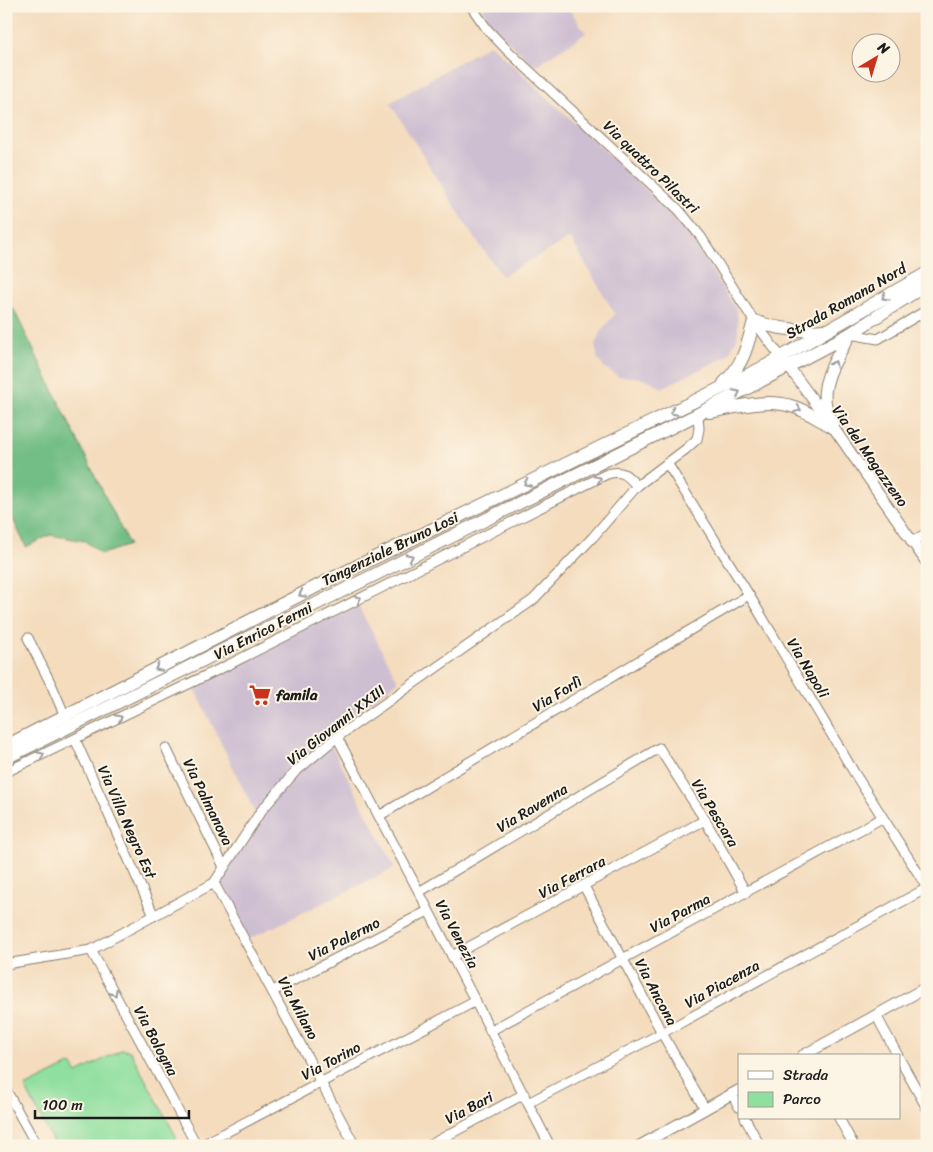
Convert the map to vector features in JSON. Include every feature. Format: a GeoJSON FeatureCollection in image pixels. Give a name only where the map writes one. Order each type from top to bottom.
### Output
{"type":"FeatureCollection","features":[{"type":"Feature","properties":{"kind":"main road","name":"Strada Romana Nord"},"geometry":{"type":"LineString","coordinates":[[784,362],[832,329],[927,273]]}},
{"type":"Feature","properties":{"kind":"main road","name":"Strada Romana Nord"},"geometry":{"type":"LineString","coordinates":[[784,362],[850,334],[927,284]]}},
{"type":"Feature","properties":{"kind":"main road"},"geometry":{"type":"LineString","coordinates":[[716,390],[734,373],[742,360],[748,348],[754,320],[789,330],[832,329]]}},
{"type":"Feature","properties":{"kind":"main road"},"geometry":{"type":"LineString","coordinates":[[833,427],[825,407],[825,390],[828,374],[850,334]]}},
{"type":"Feature","properties":{"kind":"main road","name":"Tangenziale Bruno Losi"},"geometry":{"type":"LineString","coordinates":[[6,758],[67,722],[331,579],[716,390],[784,362]]}},
{"type":"Feature","properties":{"kind":"main road","name":"Tangenziale Bruno Losi"},"geometry":{"type":"LineString","coordinates":[[6,746],[67,722],[698,414],[784,362]]}},
{"type":"Feature","properties":{"kind":"main road"},"geometry":{"type":"LineString","coordinates":[[698,414],[766,403],[789,405],[833,427]]}},
{"type":"Feature","properties":{"kind":"street","name":"Via quattro Pilastri"},"geometry":{"type":"LineString","coordinates":[[471,6],[487,29],[507,50],[680,210],[702,237],[754,320],[784,362]]}},
{"type":"Feature","properties":{"kind":"street"},"geometry":{"type":"LineString","coordinates":[[850,334],[878,338],[927,310]]}},
{"type":"Feature","properties":{"kind":"street","name":"Via del Magazzeno"},"geometry":{"type":"LineString","coordinates":[[784,362],[833,427],[927,563]]}},
{"type":"Feature","properties":{"kind":"street","name":"Via Giovanni XXIII"},"geometry":{"type":"LineString","coordinates":[[214,884],[261,811],[294,772],[337,737],[533,600],[593,537],[637,486],[697,440],[699,429],[698,414]]}},
{"type":"Feature","properties":{"kind":"street","name":"Via Napoli"},"geometry":{"type":"LineString","coordinates":[[667,463],[749,595],[882,818],[927,888]]}},
{"type":"Feature","properties":{"kind":"street","name":"Via Enrico Fermi"},"geometry":{"type":"LineString","coordinates":[[6,772],[238,659],[607,474],[624,473],[637,486]]}},
{"type":"Feature","properties":{"kind":"street"},"geometry":{"type":"LineString","coordinates":[[911,542],[927,533]]}},
{"type":"Feature","properties":{"kind":"street","name":"Via Forlì"},"geometry":{"type":"LineString","coordinates":[[379,816],[749,595]]}},
{"type":"Feature","properties":{"kind":"street"},"geometry":{"type":"LineString","coordinates":[[28,638],[67,722]]}},
{"type":"Feature","properties":{"kind":"street","name":"Via Venezia"},"geometry":{"type":"LineString","coordinates":[[337,737],[420,892],[428,911],[550,1146]]}},
{"type":"Feature","properties":{"kind":"street","name":"Via Villa Negro Est"},"geometry":{"type":"LineString","coordinates":[[75,739],[154,916]]}},
{"type":"Feature","properties":{"kind":"street","name":"Via Palmanova"},"geometry":{"type":"LineString","coordinates":[[166,748],[224,867]]}},
{"type":"Feature","properties":{"kind":"street","name":"Via Pescara"},"geometry":{"type":"LineString","coordinates":[[660,748],[746,893]]}},
{"type":"Feature","properties":{"kind":"street","name":"Via Ravenna"},"geometry":{"type":"LineString","coordinates":[[420,892],[660,748]]}},
{"type":"Feature","properties":{"kind":"street","name":"Via Parma"},"geometry":{"type":"LineString","coordinates":[[490,1031],[882,818]]}},
{"type":"Feature","properties":{"kind":"street","name":"Via Ferrara"},"geometry":{"type":"LineString","coordinates":[[452,956],[704,820]]}},
{"type":"Feature","properties":{"kind":"street"},"geometry":{"type":"LineString","coordinates":[[6,964],[91,950],[214,884]]}},
{"type":"Feature","properties":{"kind":"street","name":"Via Milano"},"geometry":{"type":"LineString","coordinates":[[214,884],[322,1081],[355,1146]]}},
{"type":"Feature","properties":{"kind":"street","name":"Via Ancona"},"geometry":{"type":"LineString","coordinates":[[584,886],[662,1033],[705,1109]]}},
{"type":"Feature","properties":{"kind":"street","name":"Via Piacenza"},"geometry":{"type":"LineString","coordinates":[[526,1098],[662,1033],[927,888]]}},
{"type":"Feature","properties":{"kind":"street","name":"Via Palermo"},"geometry":{"type":"LineString","coordinates":[[273,991],[428,911]]}},
{"type":"Feature","properties":{"kind":"street","name":"Via Bologna"},"geometry":{"type":"LineString","coordinates":[[91,950],[198,1146]]}},
{"type":"Feature","properties":{"kind":"street"},"geometry":{"type":"LineString","coordinates":[[806,1054],[927,987]]}},
{"type":"Feature","properties":{"kind":"street","name":"Via Torino"},"geometry":{"type":"LineString","coordinates":[[198,1146],[476,1001]]}},
{"type":"Feature","properties":{"kind":"street"},"geometry":{"type":"LineString","coordinates":[[876,1015],[897,1054]]}},
{"type":"Feature","properties":{"kind":"street"},"geometry":{"type":"LineString","coordinates":[[900,1059],[927,1108]]}},
{"type":"Feature","properties":{"kind":"street"},"geometry":{"type":"LineString","coordinates":[[6,1090],[37,1146]]}},
{"type":"Feature","properties":{"kind":"street"},"geometry":{"type":"LineString","coordinates":[[644,1144],[736,1092]]}},
{"type":"Feature","properties":{"kind":"street","name":"Via Bari"},"geometry":{"type":"LineString","coordinates":[[428,1146],[526,1098]]}},
{"type":"Feature","properties":{"kind":"street"},"geometry":{"type":"LineString","coordinates":[[746,1120],[760,1146]]}},
{"type":"Feature","properties":{"kind":"street"},"geometry":{"type":"LineString","coordinates":[[840,1120],[854,1146]]}},
{"type":"Feature","properties":{"kind":"shaded area"},"geometry":{"type":"Polygon","coordinates":[[[487,6],[567,6],[586,33],[535,66],[505,39],[488,20],[482,9],[487,6]]]}},
{"type":"Feature","properties":{"kind":"shaded area"},"geometry":{"type":"Polygon","coordinates":[[[490,44],[653,196],[687,231],[737,311],[738,331],[736,341],[727,356],[662,388],[648,380],[634,377],[619,377],[605,368],[598,360],[595,345],[601,331],[615,314],[570,238],[502,276],[474,237],[390,103],[490,44]]]}},
{"type":"Feature","properties":{"kind":"shaded area"},"geometry":{"type":"Polygon","coordinates":[[[355,600],[398,681],[326,736],[395,868],[245,941],[216,883],[257,817],[190,679],[355,600]]]}},
{"type":"Feature","properties":{"kind":"green space"},"geometry":{"type":"Polygon","coordinates":[[[13,308],[129,545],[102,554],[85,541],[50,535],[26,547],[6,504],[6,311],[13,308]]]}},
{"type":"Feature","properties":{"kind":"green space"},"geometry":{"type":"Polygon","coordinates":[[[123,1049],[130,1051],[176,1136],[175,1143],[169,1146],[55,1146],[25,1087],[71,1064],[77,1073],[123,1049]]]}},
{"type":"Feature","properties":{"kind":"place","name":"famila"},"geometry":{"type":"Point","coordinates":[260,695]}}]}
